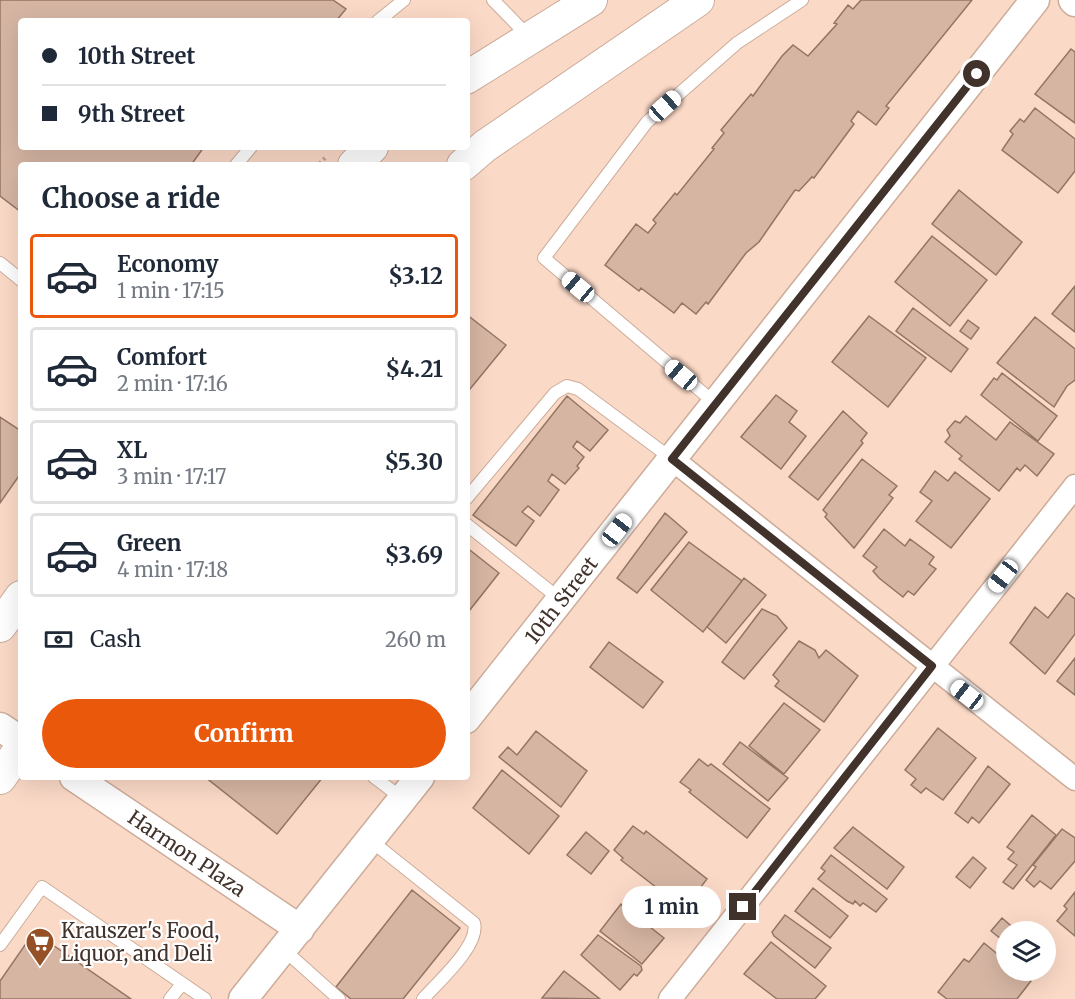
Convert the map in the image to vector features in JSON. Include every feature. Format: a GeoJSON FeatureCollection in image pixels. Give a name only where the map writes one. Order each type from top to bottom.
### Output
{"type":"FeatureCollection","features":[{"type":"Feature","properties":{"kind":"main road"},"geometry":{"type":"LineString","coordinates":[[470,76],[591,0]]}},
{"type":"Feature","properties":{"kind":"main road"},"geometry":{"type":"LineString","coordinates":[[466,162],[485,146],[698,0]]}},
{"type":"Feature","properties":{"kind":"main road"},"geometry":{"type":"LineString","coordinates":[[357,162],[369,150]]}},
{"type":"Feature","properties":{"kind":"main road"},"geometry":{"type":"LineString","coordinates":[[0,626],[18,601]]}},
{"type":"Feature","properties":{"kind":"main road"},"geometry":{"type":"LineString","coordinates":[[0,778],[18,752]]}},
{"type":"Feature","properties":{"kind":"street","name":"10th Street"},"geometry":{"type":"LineString","coordinates":[[470,714],[1035,0]]}},
{"type":"Feature","properties":{"kind":"street"},"geometry":{"type":"LineString","coordinates":[[672,459],[1075,779]]}},
{"type":"Feature","properties":{"kind":"street"},"geometry":{"type":"LineString","coordinates":[[670,999],[1075,486]]}},
{"type":"Feature","properties":{"kind":"street"},"geometry":{"type":"LineString","coordinates":[[0,727],[18,739]]}},
{"type":"Feature","properties":{"kind":"street","name":"Harmon Plaza"},"geometry":{"type":"LineString","coordinates":[[78,780],[292,939]]}},
{"type":"Feature","properties":{"kind":"street"},"geometry":{"type":"LineString","coordinates":[[243,999],[418,780]]}},
{"type":"Feature","properties":{"kind":"lane"},"geometry":{"type":"LineString","coordinates":[[381,0],[392,9]]}},
{"type":"Feature","properties":{"kind":"lane"},"geometry":{"type":"LineString","coordinates":[[382,18],[404,0]]}},
{"type":"Feature","properties":{"kind":"lane"},"geometry":{"type":"LineString","coordinates":[[493,0],[531,38]]}},
{"type":"Feature","properties":{"kind":"lane"},"geometry":{"type":"LineString","coordinates":[[716,404],[543,258],[647,122],[737,43],[802,0]]}},
{"type":"Feature","properties":{"kind":"lane"},"geometry":{"type":"LineString","coordinates":[[238,162],[248,150]]}},
{"type":"Feature","properties":{"kind":"lane"},"geometry":{"type":"LineString","coordinates":[[0,263],[18,278]]}},
{"type":"Feature","properties":{"kind":"lane"},"geometry":{"type":"LineString","coordinates":[[470,494],[555,393],[567,386],[578,389],[672,459]]}},
{"type":"Feature","properties":{"kind":"lane"},"geometry":{"type":"LineString","coordinates":[[470,527],[561,600]]}},
{"type":"Feature","properties":{"kind":"lane"},"geometry":{"type":"LineString","coordinates":[[378,780],[403,799]]}},
{"type":"Feature","properties":{"kind":"lane"},"geometry":{"type":"LineString","coordinates":[[370,840],[474,923],[476,930],[471,944],[423,999]]}},
{"type":"Feature","properties":{"kind":"lane"},"geometry":{"type":"LineString","coordinates":[[0,945],[42,887],[205,999]]}},
{"type":"Feature","properties":{"kind":"lane"},"geometry":{"type":"LineString","coordinates":[[292,939],[339,999]]}},
{"type":"Feature","properties":{"kind":"lane"},"geometry":{"type":"LineString","coordinates":[[170,999],[182,984]]}},
{"type":"Feature","properties":{"kind":"building"},"geometry":{"type":"Polygon","coordinates":[[[0,0],[333,0],[346,9],[338,18],[18,18],[18,150],[202,150],[193,162],[18,162],[18,210],[0,196],[0,0]]]}},
{"type":"Feature","properties":{"kind":"building"},"geometry":{"type":"Polygon","coordinates":[[[861,0],[972,0],[886,106],[889,108],[876,125],[858,111],[851,121],[854,124],[814,178],[812,177],[799,191],[795,190],[759,242],[746,253],[708,304],[706,302],[696,314],[682,303],[674,313],[641,288],[639,291],[605,265],[636,224],[648,233],[656,223],[653,220],[675,193],[677,195],[714,149],[712,148],[724,133],[721,130],[751,94],[753,96],[782,56],[793,45],[808,56],[837,24],[834,23],[848,5],[853,9],[861,0]]]}},
{"type":"Feature","properties":{"kind":"building"},"geometry":{"type":"Polygon","coordinates":[[[1071,49],[1075,52],[1075,123],[1035,94],[1071,49]]]}},
{"type":"Feature","properties":{"kind":"building"},"geometry":{"type":"Polygon","coordinates":[[[1035,108],[1075,139],[1075,171],[1058,193],[1002,150],[1013,134],[1010,131],[1020,119],[1024,122],[1035,108]]]}},
{"type":"Feature","properties":{"kind":"building"},"geometry":{"type":"Polygon","coordinates":[[[959,190],[1022,242],[996,275],[932,224],[959,190]]]}},
{"type":"Feature","properties":{"kind":"building"},"geometry":{"type":"Polygon","coordinates":[[[932,236],[987,280],[950,326],[895,282],[932,236]]]}},
{"type":"Feature","properties":{"kind":"building"},"geometry":{"type":"Polygon","coordinates":[[[1075,286],[1075,332],[1052,314],[1075,286]]]}},
{"type":"Feature","properties":{"kind":"building"},"geometry":{"type":"Polygon","coordinates":[[[913,308],[968,349],[951,372],[896,331],[913,308]]]}},
{"type":"Feature","properties":{"kind":"building"},"geometry":{"type":"Polygon","coordinates":[[[869,316],[926,358],[888,407],[832,362],[869,316]]]}},
{"type":"Feature","properties":{"kind":"building"},"geometry":{"type":"Polygon","coordinates":[[[470,317],[506,345],[470,389],[470,317]]]}},
{"type":"Feature","properties":{"kind":"building"},"geometry":{"type":"Polygon","coordinates":[[[1035,317],[1075,349],[1075,380],[1067,386],[1054,407],[997,363],[1035,317]]]}},
{"type":"Feature","properties":{"kind":"building"},"geometry":{"type":"Polygon","coordinates":[[[968,320],[979,328],[971,339],[960,331],[968,320]]]}},
{"type":"Feature","properties":{"kind":"building"},"geometry":{"type":"Polygon","coordinates":[[[1002,373],[1057,416],[1038,441],[981,395],[994,378],[997,380],[1002,373]]]}},
{"type":"Feature","properties":{"kind":"building"},"geometry":{"type":"Polygon","coordinates":[[[776,395],[797,411],[789,422],[806,436],[781,469],[741,437],[776,395]]]}},
{"type":"Feature","properties":{"kind":"building"},"geometry":{"type":"Polygon","coordinates":[[[567,396],[608,430],[590,451],[577,441],[573,447],[584,457],[577,466],[579,468],[565,484],[552,474],[548,481],[559,490],[540,516],[528,506],[522,512],[534,521],[516,546],[473,515],[567,396]]]}},
{"type":"Feature","properties":{"kind":"building"},"geometry":{"type":"Polygon","coordinates":[[[843,411],[867,433],[861,441],[863,443],[818,500],[789,477],[843,411]]]}},
{"type":"Feature","properties":{"kind":"building"},"geometry":{"type":"Polygon","coordinates":[[[966,416],[996,440],[1010,422],[1054,454],[1037,476],[1025,465],[1020,471],[1017,468],[999,491],[959,459],[962,456],[945,442],[950,436],[947,430],[955,421],[960,423],[966,416]]]}},
{"type":"Feature","properties":{"kind":"building"},"geometry":{"type":"Polygon","coordinates":[[[0,417],[18,429],[18,477],[0,503],[0,417]]]}},
{"type":"Feature","properties":{"kind":"building"},"geometry":{"type":"Polygon","coordinates":[[[862,459],[897,486],[889,495],[893,498],[854,548],[825,517],[827,514],[823,510],[862,459]]]}},
{"type":"Feature","properties":{"kind":"building"},"geometry":{"type":"Polygon","coordinates":[[[935,471],[948,481],[955,472],[990,499],[951,548],[916,521],[932,501],[920,492],[935,471]]]}},
{"type":"Feature","properties":{"kind":"building"},"geometry":{"type":"Polygon","coordinates":[[[665,513],[687,532],[637,593],[617,578],[665,513]]]}},
{"type":"Feature","properties":{"kind":"building"},"geometry":{"type":"Polygon","coordinates":[[[884,529],[905,546],[910,539],[934,557],[929,564],[936,569],[914,595],[908,591],[903,597],[879,578],[873,571],[877,567],[863,556],[884,529]]]}},
{"type":"Feature","properties":{"kind":"building"},"geometry":{"type":"Polygon","coordinates":[[[689,542],[742,581],[703,632],[651,590],[689,542]]]}},
{"type":"Feature","properties":{"kind":"building"},"geometry":{"type":"Polygon","coordinates":[[[470,550],[499,573],[470,610],[470,550]]]}},
{"type":"Feature","properties":{"kind":"building"},"geometry":{"type":"Polygon","coordinates":[[[744,578],[766,595],[726,643],[707,627],[744,578]]]}},
{"type":"Feature","properties":{"kind":"building"},"geometry":{"type":"Polygon","coordinates":[[[1067,593],[1075,599],[1075,634],[1045,674],[1010,643],[1035,607],[1048,618],[1067,593]]]}},
{"type":"Feature","properties":{"kind":"building"},"geometry":{"type":"Polygon","coordinates":[[[762,609],[777,616],[787,628],[744,679],[722,662],[762,609]]]}},
{"type":"Feature","properties":{"kind":"building"},"geometry":{"type":"Polygon","coordinates":[[[799,641],[815,650],[819,658],[826,650],[858,676],[824,722],[775,686],[779,681],[773,675],[799,641]]]}},
{"type":"Feature","properties":{"kind":"building"},"geometry":{"type":"Polygon","coordinates":[[[609,642],[663,682],[643,708],[590,667],[609,642]]]}},
{"type":"Feature","properties":{"kind":"building"},"geometry":{"type":"Polygon","coordinates":[[[1075,658],[1075,695],[1057,681],[1075,658]]]}},
{"type":"Feature","properties":{"kind":"building"},"geometry":{"type":"Polygon","coordinates":[[[784,703],[820,730],[784,774],[749,746],[784,703]]]}},
{"type":"Feature","properties":{"kind":"building"},"geometry":{"type":"Polygon","coordinates":[[[938,728],[976,758],[943,800],[926,788],[921,793],[911,785],[916,779],[905,770],[938,728]]]}},
{"type":"Feature","properties":{"kind":"building"},"geometry":{"type":"Polygon","coordinates":[[[536,731],[587,771],[561,807],[499,757],[508,747],[517,755],[536,731]]]}},
{"type":"Feature","properties":{"kind":"building"},"geometry":{"type":"Polygon","coordinates":[[[740,742],[788,778],[768,801],[723,764],[740,742]]]}},
{"type":"Feature","properties":{"kind":"building"},"geometry":{"type":"Polygon","coordinates":[[[699,759],[708,766],[711,764],[770,809],[747,838],[689,792],[691,790],[680,782],[699,759]]]}},
{"type":"Feature","properties":{"kind":"building"},"geometry":{"type":"Polygon","coordinates":[[[988,766],[1010,784],[979,823],[972,817],[968,823],[955,813],[988,766]]]}},
{"type":"Feature","properties":{"kind":"building"},"geometry":{"type":"Polygon","coordinates":[[[502,770],[559,816],[529,854],[473,808],[502,770]]]}},
{"type":"Feature","properties":{"kind":"building"},"geometry":{"type":"Polygon","coordinates":[[[209,780],[321,780],[277,834],[209,780]]]}},
{"type":"Feature","properties":{"kind":"building"},"geometry":{"type":"Polygon","coordinates":[[[1032,815],[1056,835],[1013,889],[1003,882],[1017,865],[1008,859],[1014,852],[1007,847],[1032,815]]]}},
{"type":"Feature","properties":{"kind":"building"},"geometry":{"type":"Polygon","coordinates":[[[633,826],[644,834],[646,831],[707,879],[684,909],[621,860],[623,858],[614,850],[633,826]]]}},
{"type":"Feature","properties":{"kind":"building"},"geometry":{"type":"Polygon","coordinates":[[[853,827],[904,867],[887,889],[834,848],[853,827]]]}},
{"type":"Feature","properties":{"kind":"building"},"geometry":{"type":"Polygon","coordinates":[[[1062,829],[1075,838],[1075,861],[1051,889],[1040,881],[1034,887],[1026,880],[1036,867],[1033,865],[1062,829]]]}},
{"type":"Feature","properties":{"kind":"building"},"geometry":{"type":"Polygon","coordinates":[[[586,832],[609,851],[591,874],[567,855],[586,832]]]}},
{"type":"Feature","properties":{"kind":"building"},"geometry":{"type":"Polygon","coordinates":[[[831,855],[887,899],[876,912],[863,903],[860,906],[855,901],[853,904],[847,901],[818,879],[825,871],[821,868],[831,855]]]}},
{"type":"Feature","properties":{"kind":"building"},"geometry":{"type":"Polygon","coordinates":[[[973,857],[986,868],[970,888],[956,877],[973,857]]]}},
{"type":"Feature","properties":{"kind":"building"},"geometry":{"type":"Polygon","coordinates":[[[813,888],[848,916],[830,938],[795,911],[813,888]]]}},
{"type":"Feature","properties":{"kind":"building"},"geometry":{"type":"Polygon","coordinates":[[[412,890],[460,928],[403,999],[351,999],[336,987],[412,890]]]}},
{"type":"Feature","properties":{"kind":"building"},"geometry":{"type":"Polygon","coordinates":[[[1075,892],[1075,936],[1057,921],[1067,909],[1064,906],[1075,892]]]}},
{"type":"Feature","properties":{"kind":"building"},"geometry":{"type":"Polygon","coordinates":[[[621,904],[664,938],[642,964],[600,931],[621,904]]]}},
{"type":"Feature","properties":{"kind":"building"},"geometry":{"type":"Polygon","coordinates":[[[785,915],[831,948],[815,968],[774,936],[772,932],[785,915]]]}},
{"type":"Feature","properties":{"kind":"building"},"geometry":{"type":"Polygon","coordinates":[[[996,925],[996,935],[991,931],[996,925]]]}},
{"type":"Feature","properties":{"kind":"building"},"geometry":{"type":"Polygon","coordinates":[[[34,932],[131,999],[0,999],[0,981],[34,932]]]}},
{"type":"Feature","properties":{"kind":"building"},"geometry":{"type":"Polygon","coordinates":[[[598,935],[641,966],[642,970],[637,976],[634,974],[620,990],[581,955],[598,935]]]}},
{"type":"Feature","properties":{"kind":"building"},"geometry":{"type":"Polygon","coordinates":[[[771,942],[826,986],[815,999],[777,999],[744,974],[771,942]]]}},
{"type":"Feature","properties":{"kind":"building"},"geometry":{"type":"Polygon","coordinates":[[[984,943],[996,953],[996,981],[1031,981],[1017,999],[947,999],[938,992],[964,959],[969,962],[984,943]]]}},
{"type":"Feature","properties":{"kind":"building"},"geometry":{"type":"Polygon","coordinates":[[[564,971],[600,999],[542,998],[564,971]]]}},
{"type":"Feature","properties":{"kind":"place","name":"Krauszer's Food, Liquor, and Deli"},"geometry":{"type":"Point","coordinates":[40,968]}},
{"type":"Feature","properties":{"kind":"route"},"geometry":{"type":"LineString","coordinates":[[743,907],[932,666],[672,459],[977,74]]}}]}
